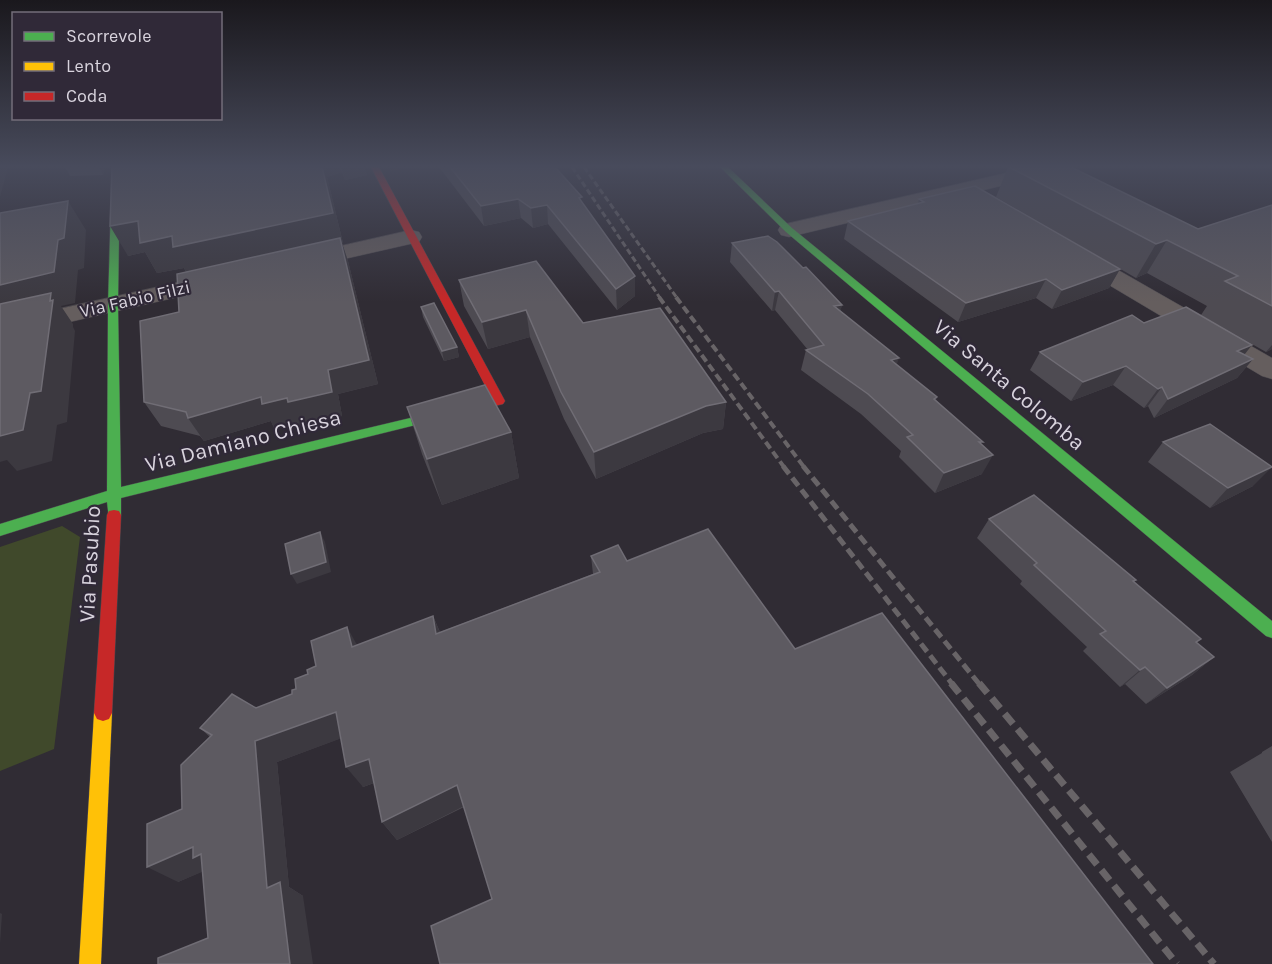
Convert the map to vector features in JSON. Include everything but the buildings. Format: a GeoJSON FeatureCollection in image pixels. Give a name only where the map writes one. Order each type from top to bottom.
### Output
{"type":"FeatureCollection","features":[{"type":"Feature","properties":{"kind":"street","name":"Via Pasubio"},"geometry":{"type":"LineString","coordinates":[[90,964],[115,494],[113,304],[115,212]]}},
{"type":"Feature","properties":{"kind":"street"},"geometry":{"type":"LineString","coordinates":[[273,268],[411,237],[398,212]]}},
{"type":"Feature","properties":{"kind":"street","name":"Via Santa Colomba"},"geometry":{"type":"LineString","coordinates":[[770,212],[789,230],[1272,631]]}},
{"type":"Feature","properties":{"kind":"street"},"geometry":{"type":"LineString","coordinates":[[789,230],[865,212]]}},
{"type":"Feature","properties":{"kind":"street","name":"Via Damiano Chiesa"},"geometry":{"type":"LineString","coordinates":[[0,530],[115,494],[499,401],[411,237]]}},
{"type":"Feature","properties":{"kind":"street"},"geometry":{"type":"LineString","coordinates":[[1055,244],[1272,370]]}},
{"type":"Feature","properties":{"kind":"street","name":"Via Fabio Filzi"},"geometry":{"type":"LineString","coordinates":[[0,330],[239,276]]}},
{"type":"Feature","properties":{"kind":"green space"},"geometry":{"type":"Polygon","coordinates":[[[62,526],[80,537],[54,749],[0,771],[0,547],[62,526]]]}},
{"type":"Feature","properties":{"kind":"railway"},"geometry":{"type":"LineString","coordinates":[[602,212],[660,298]]}},
{"type":"Feature","properties":{"kind":"railway"},"geometry":{"type":"LineString","coordinates":[[616,212],[677,298]]}},
{"type":"Feature","properties":{"kind":"railway"},"geometry":{"type":"LineString","coordinates":[[659,297],[784,467]]}},
{"type":"Feature","properties":{"kind":"railway"},"geometry":{"type":"LineString","coordinates":[[676,297],[804,467]]}},
{"type":"Feature","properties":{"kind":"railway"},"geometry":{"type":"LineString","coordinates":[[783,466],[953,685]]}},
{"type":"Feature","properties":{"kind":"railway"},"geometry":{"type":"LineString","coordinates":[[803,466],[980,685]]}},
{"type":"Feature","properties":{"kind":"railway"},"geometry":{"type":"LineString","coordinates":[[951,683],[1177,964]]}},
{"type":"Feature","properties":{"kind":"railway"},"geometry":{"type":"LineString","coordinates":[[979,683],[1214,964]]}},
{"type":"Feature","properties":{"kind":"traffic: fast"},"geometry":{"type":"LineString","coordinates":[[114,515],[115,212]]}},
{"type":"Feature","properties":{"kind":"traffic: fast"},"geometry":{"type":"LineString","coordinates":[[770,212],[789,230],[1272,631]]}},
{"type":"Feature","properties":{"kind":"traffic: fast"},"geometry":{"type":"LineString","coordinates":[[0,530],[115,494],[448,413]]}},
{"type":"Feature","properties":{"kind":"traffic: slow"},"geometry":{"type":"LineString","coordinates":[[90,964],[103,713]]}},
{"type":"Feature","properties":{"kind":"traffic: jam"},"geometry":{"type":"LineString","coordinates":[[399,212],[499,401],[448,413]]}},
{"type":"Feature","properties":{"kind":"traffic: jam"},"geometry":{"type":"LineString","coordinates":[[103,713],[114,515]]}}]}
